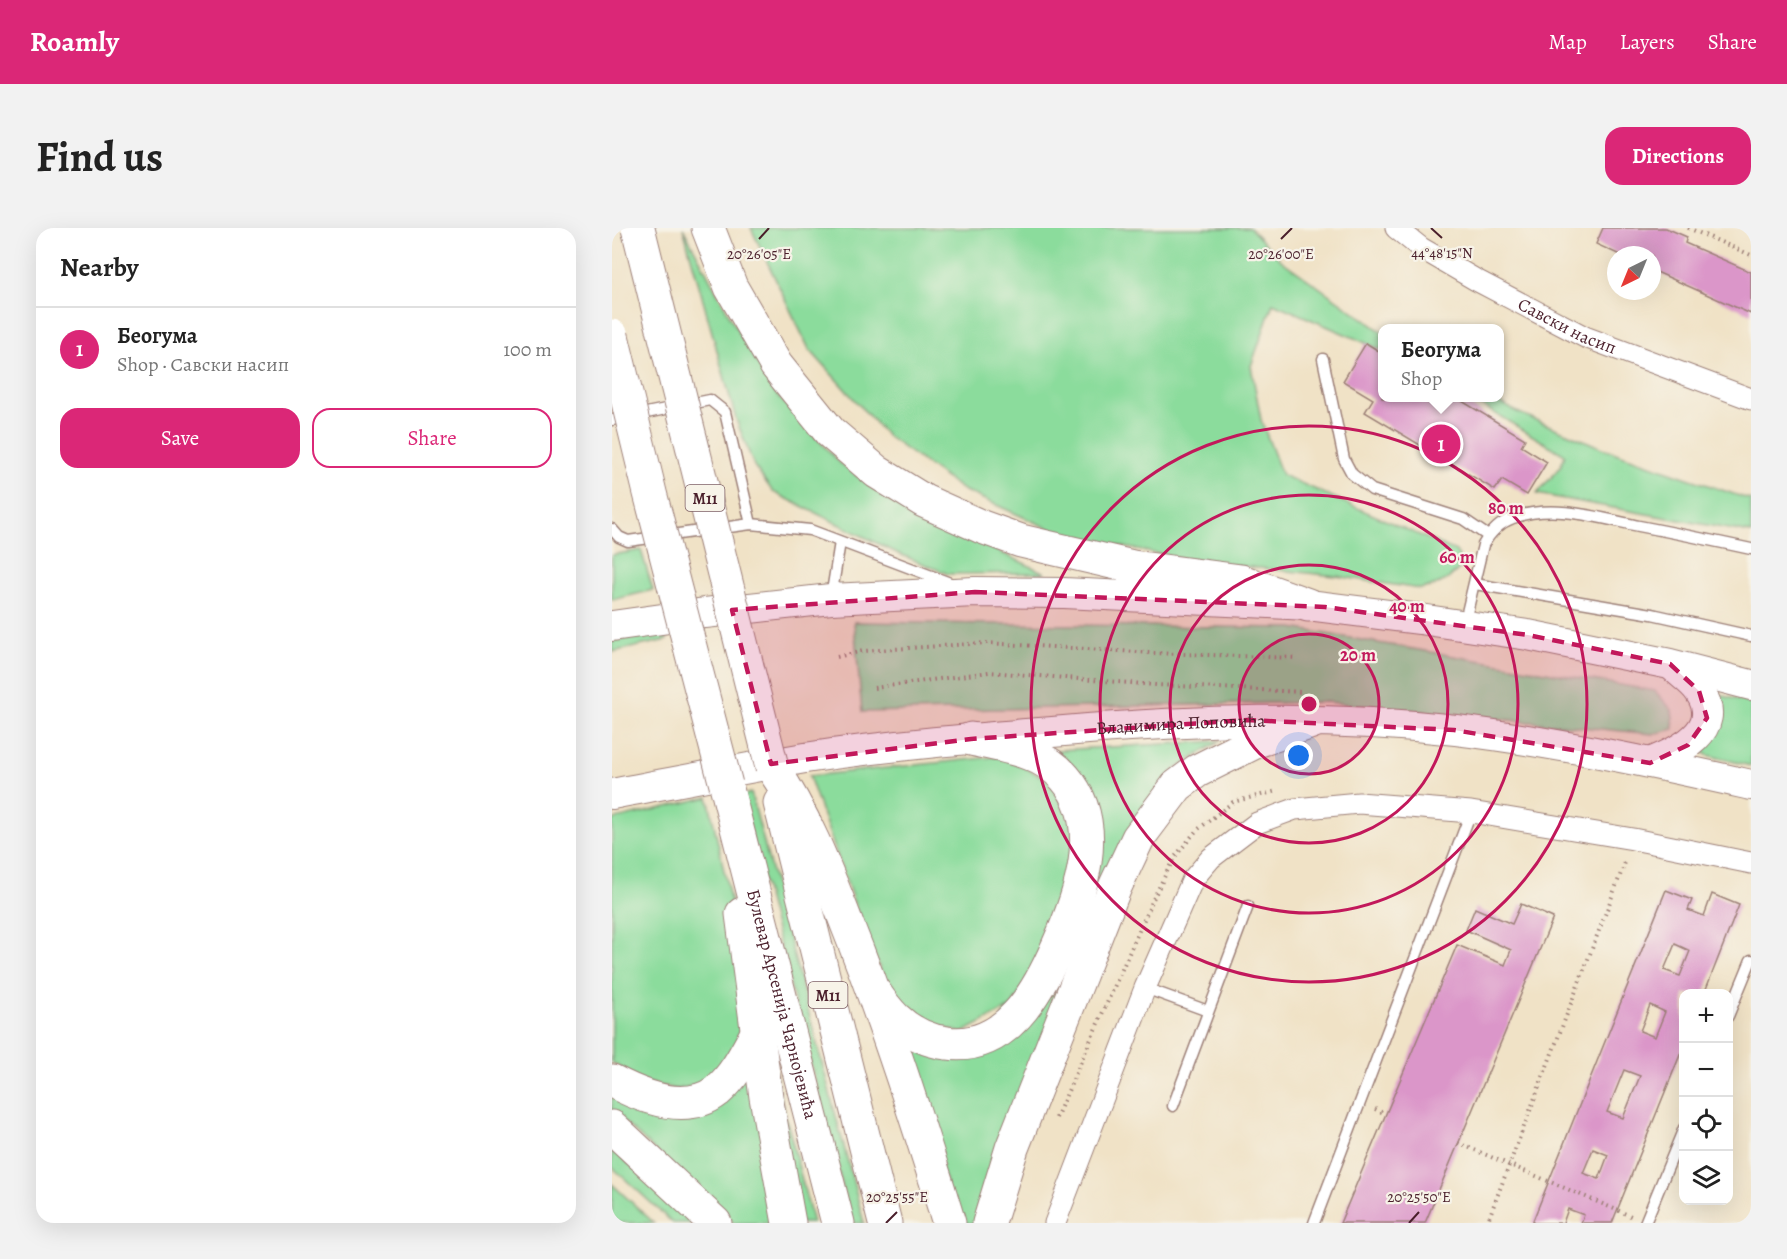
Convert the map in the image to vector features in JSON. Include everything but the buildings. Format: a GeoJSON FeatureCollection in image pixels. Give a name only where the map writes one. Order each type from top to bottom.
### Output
{"type":"FeatureCollection","features":[{"type":"Feature","properties":{"kind":"highway","name":"M11"},"geometry":{"type":"LineString","coordinates":[[638,228],[885,1223]]}},
{"type":"Feature","properties":{"kind":"highway"},"geometry":{"type":"LineString","coordinates":[[708,228],[731,287],[776,365],[830,432],[877,472],[924,501],[982,527],[1049,548],[1133,567],[1241,581],[1308,605]]}},
{"type":"Feature","properties":{"kind":"highway","name":"M11"},"geometry":{"type":"LineString","coordinates":[[612,336],[726,785]]}},
{"type":"Feature","properties":{"kind":"highway"},"geometry":{"type":"LineString","coordinates":[[989,1223],[1016,1137],[1110,897],[1138,838],[1177,786],[1197,771],[1257,741],[1309,707]]}},
{"type":"Feature","properties":{"kind":"highway"},"geometry":{"type":"LineString","coordinates":[[875,993],[894,1018],[924,1038],[955,1044],[982,1041],[1003,1028],[1020,1012],[1036,991],[1070,920],[1082,881],[1086,856],[1086,832],[1082,808],[1073,788],[1059,772],[1035,755],[971,739]]}},
{"type":"Feature","properties":{"kind":"highway"},"geometry":{"type":"LineString","coordinates":[[772,767],[816,846],[875,993],[949,1223]]}},
{"type":"Feature","properties":{"kind":"highway"},"geometry":{"type":"LineString","coordinates":[[726,785],[726,825],[741,911],[766,1096],[789,1223]]}},
{"type":"Feature","properties":{"kind":"highway","name":"Булевар Арсенија Чарнојевића"},"geometry":{"type":"LineString","coordinates":[[726,785],[838,1223]]}},
{"type":"Feature","properties":{"kind":"highway"},"geometry":{"type":"LineString","coordinates":[[612,1081],[651,1099],[680,1103],[702,1099],[717,1091],[737,1069],[757,1033]]}},
{"type":"Feature","properties":{"kind":"highway"},"geometry":{"type":"LineString","coordinates":[[612,1127],[715,1223]]}},
{"type":"Feature","properties":{"kind":"main road"},"geometry":{"type":"LineString","coordinates":[[612,626],[831,599],[975,592],[1064,592],[1308,605],[1464,625],[1607,650],[1751,685]]}},
{"type":"Feature","properties":{"kind":"main road"},"geometry":{"type":"LineString","coordinates":[[1650,763],[1688,745],[1699,734],[1707,718],[1706,705],[1699,691],[1670,664]]}},
{"type":"Feature","properties":{"kind":"main road","name":"Владимира Поповића"},"geometry":{"type":"LineString","coordinates":[[612,794],[806,758],[971,739],[1147,724],[1247,720],[1309,707],[1514,738],[1650,763],[1751,785]]}},
{"type":"Feature","properties":{"kind":"street","name":"Савски насип"},"geometry":{"type":"LineString","coordinates":[[1396,228],[1421,248],[1476,280],[1585,337],[1751,399]]}},
{"type":"Feature","properties":{"kind":"street"},"geometry":{"type":"LineString","coordinates":[[1055,1223],[1145,988],[1193,879],[1211,858],[1257,823],[1295,809],[1359,802],[1471,812],[1751,863]]}},
{"type":"Feature","properties":{"kind":"lane"},"geometry":{"type":"LineString","coordinates":[[1323,359],[1344,459],[1352,474],[1372,490],[1463,519],[1488,536]]}},
{"type":"Feature","properties":{"kind":"lane"},"geometry":{"type":"LineString","coordinates":[[612,420],[710,400],[717,404],[724,412],[751,524]]}},
{"type":"Feature","properties":{"kind":"lane"},"geometry":{"type":"LineString","coordinates":[[1464,625],[1484,545],[1492,531],[1511,518],[1540,512],[1561,512],[1751,549]]}},
{"type":"Feature","properties":{"kind":"lane"},"geometry":{"type":"LineString","coordinates":[[612,529],[619,537],[628,541],[751,524],[810,530],[975,592]]}},
{"type":"Feature","properties":{"kind":"lane"},"geometry":{"type":"LineString","coordinates":[[831,599],[840,542]]}},
{"type":"Feature","properties":{"kind":"lane"},"geometry":{"type":"LineString","coordinates":[[1475,584],[1652,614],[1751,636]]}},
{"type":"Feature","properties":{"kind":"lane"},"geometry":{"type":"LineString","coordinates":[[1314,1223],[1471,812]]}},
{"type":"Feature","properties":{"kind":"lane"},"geometry":{"type":"LineString","coordinates":[[1173,1106],[1248,906]]}},
{"type":"Feature","properties":{"kind":"lane"},"geometry":{"type":"LineString","coordinates":[[1733,1004],[1751,960]]}},
{"type":"Feature","properties":{"kind":"lane"},"geometry":{"type":"LineString","coordinates":[[1145,988],[1208,1011]]}},
{"type":"Feature","properties":{"kind":"lane"},"geometry":{"type":"LineString","coordinates":[[1646,1222],[1679,1138]]}},
{"type":"Feature","properties":{"kind":"path"},"geometry":{"type":"LineString","coordinates":[[1688,228],[1751,255]]}},
{"type":"Feature","properties":{"kind":"path"},"geometry":{"type":"LineString","coordinates":[[837,657],[863,651],[986,643],[1153,653],[1298,658]]}},
{"type":"Feature","properties":{"kind":"path"},"geometry":{"type":"LineString","coordinates":[[874,688],[988,672],[1156,685],[1309,707]]}},
{"type":"Feature","properties":{"kind":"path"},"geometry":{"type":"LineString","coordinates":[[1056,1120],[1154,897],[1174,858],[1196,831],[1233,802],[1282,790]]}},
{"type":"Feature","properties":{"kind":"path"},"geometry":{"type":"LineString","coordinates":[[1487,1223],[1634,840]]}},
{"type":"Feature","properties":{"kind":"path"},"geometry":{"type":"LineString","coordinates":[[1458,1143],[1646,1222]]}},
{"type":"Feature","properties":{"kind":"highlighted area"},"geometry":{"type":"Polygon","coordinates":[[[975,592],[1325,607],[1528,635],[1670,664],[1699,691],[1707,718],[1688,745],[1650,763],[1454,730],[1247,720],[971,739],[771,764],[732,610],[975,592]]]}},
{"type":"Feature","properties":{"kind":"green space"},"geometry":{"type":"Polygon","coordinates":[[[683,228],[735,326],[776,394],[840,463],[888,500],[1045,573],[948,574],[897,553],[773,492],[754,466],[736,419],[683,228]]]}},
{"type":"Feature","properties":{"kind":"green space"},"geometry":{"type":"Polygon","coordinates":[[[751,228],[1250,228],[1282,261],[1378,329],[1378,348],[1273,303],[1251,366],[1261,420],[1282,475],[1456,551],[1460,559],[1460,568],[1448,579],[1434,586],[1420,589],[1336,576],[1192,561],[1061,534],[963,490],[887,436],[809,349],[751,228]]]}},
{"type":"Feature","properties":{"kind":"green space"},"geometry":{"type":"Polygon","coordinates":[[[1476,402],[1498,402],[1607,450],[1751,500],[1751,533],[1537,494],[1560,467],[1565,455],[1476,402]]]}},
{"type":"Feature","properties":{"kind":"green space"},"geometry":{"type":"Polygon","coordinates":[[[641,550],[653,590],[612,600],[612,555],[641,550]]]}},
{"type":"Feature","properties":{"kind":"green space"},"geometry":{"type":"Polygon","coordinates":[[[854,622],[1292,628],[1655,691],[1672,710],[1674,729],[1653,734],[1327,702],[862,712],[854,622]]]}},
{"type":"Feature","properties":{"kind":"green space"},"geometry":{"type":"Polygon","coordinates":[[[664,631],[667,640],[612,652],[612,641],[664,631]]]}},
{"type":"Feature","properties":{"kind":"green space"},"geometry":{"type":"Polygon","coordinates":[[[1716,694],[1751,703],[1751,766],[1703,752],[1714,736],[1716,694]]]}},
{"type":"Feature","properties":{"kind":"green space"},"geometry":{"type":"Polygon","coordinates":[[[1220,741],[1174,770],[979,1223],[958,1223],[902,1040],[974,1058],[1091,888],[1057,750],[1220,741]]]}},
{"type":"Feature","properties":{"kind":"green space"},"geometry":{"type":"Polygon","coordinates":[[[1003,756],[1061,787],[1075,831],[1068,870],[1052,921],[1030,975],[1011,1007],[962,1033],[913,1018],[887,985],[865,934],[809,776],[1003,756]]]}},
{"type":"Feature","properties":{"kind":"green space"},"geometry":{"type":"Polygon","coordinates":[[[751,793],[864,1223],[852,1223],[741,796],[751,793]]]}},
{"type":"Feature","properties":{"kind":"green space"},"geometry":{"type":"Polygon","coordinates":[[[708,797],[733,912],[743,1014],[737,1042],[710,1078],[697,1086],[677,1089],[639,1081],[612,1062],[612,820],[708,797]]]}},
{"type":"Feature","properties":{"kind":"green space"},"geometry":{"type":"Polygon","coordinates":[[[770,1055],[813,1223],[796,1223],[770,1055]]]}},
{"type":"Feature","properties":{"kind":"green space"},"geometry":{"type":"Polygon","coordinates":[[[755,1072],[780,1223],[734,1223],[612,1111],[612,1094],[623,1101],[755,1072]]]}},
{"type":"Feature","properties":{"kind":"green space"},"geometry":{"type":"Polygon","coordinates":[[[612,1149],[695,1223],[673,1223],[612,1167],[612,1149]]]}},
{"type":"Feature","properties":{"kind":"green space"},"geometry":{"type":"Polygon","coordinates":[[[612,1184],[654,1223],[619,1223],[612,1217],[612,1184]]]}},
{"type":"Feature","properties":{"kind":"place","name":"Беогума"},"geometry":{"type":"Point","coordinates":[1441,444]}}]}
